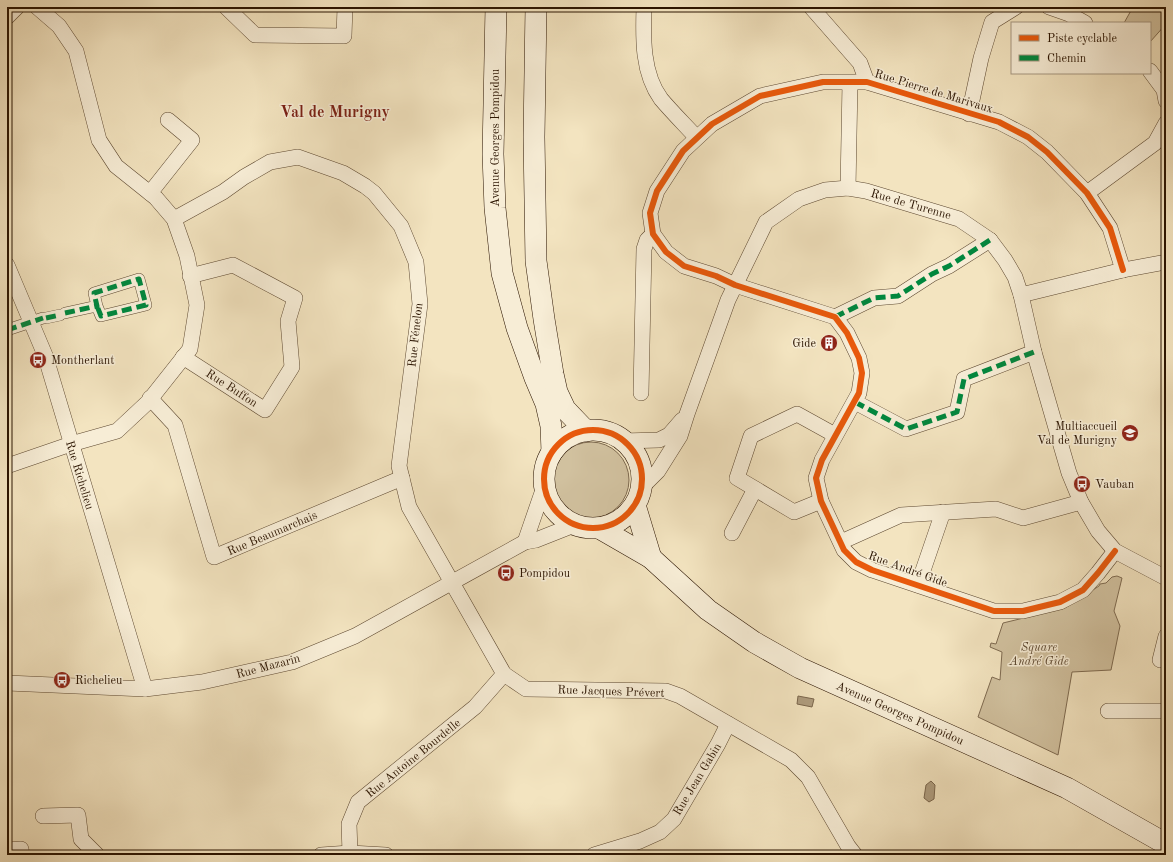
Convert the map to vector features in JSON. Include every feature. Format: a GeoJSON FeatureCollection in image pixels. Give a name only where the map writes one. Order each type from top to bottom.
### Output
{"type":"FeatureCollection","features":[{"type":"Feature","properties":{"kind":"main road","name":"Avenue Georges Pompidou"},"geometry":{"type":"LineString","coordinates":[[496,7],[493,154],[495,208],[502,273],[517,328],[546,404],[551,426],[552,452]]}},
{"type":"Feature","properties":{"kind":"main road"},"geometry":{"type":"LineString","coordinates":[[536,7],[534,137],[536,261],[545,327],[557,392],[565,409],[586,431]]}},
{"type":"Feature","properties":{"kind":"main road"},"geometry":{"type":"LineString","coordinates":[[638,496],[625,516],[613,524],[599,528],[586,528],[574,525],[560,516],[550,503],[544,487],[546,463],[552,452],[561,442],[573,435],[586,431],[599,431],[612,434],[623,441],[632,451],[638,462],[641,475],[638,496],[650,558]]}},
{"type":"Feature","properties":{"kind":"main road","name":"Avenue Georges Pompidou"},"geometry":{"type":"LineString","coordinates":[[599,528],[650,558],[708,610],[761,646],[800,668],[1066,788],[1166,844]]}},
{"type":"Feature","properties":{"kind":"street"},"geometry":{"type":"LineString","coordinates":[[7,17],[17,7]]}},
{"type":"Feature","properties":{"kind":"street"},"geometry":{"type":"LineString","coordinates":[[7,466],[71,444],[117,431],[148,402],[190,349],[197,306],[187,256],[174,218],[150,193],[116,166],[99,140],[76,51],[59,26],[37,7]]}},
{"type":"Feature","properties":{"kind":"street"},"geometry":{"type":"LineString","coordinates":[[226,7],[255,35],[338,36],[344,36],[345,7]]}},
{"type":"Feature","properties":{"kind":"street"},"geometry":{"type":"LineString","coordinates":[[644,7],[643,38],[648,74],[661,98],[696,138]]}},
{"type":"Feature","properties":{"kind":"street"},"geometry":{"type":"LineString","coordinates":[[811,7],[860,62],[867,82]]}},
{"type":"Feature","properties":{"kind":"street"},"geometry":{"type":"LineString","coordinates":[[969,114],[981,58],[992,22],[1016,7]]}},
{"type":"Feature","properties":{"kind":"street"},"geometry":{"type":"LineString","coordinates":[[1049,7],[1069,14],[1084,22]]}},
{"type":"Feature","properties":{"kind":"street"},"geometry":{"type":"LineString","coordinates":[[1151,72],[1164,90],[1166,101]]}},
{"type":"Feature","properties":{"kind":"street","name":"Rue Pierre de Marivaux"},"geometry":{"type":"LineString","coordinates":[[735,285],[716,276],[684,266],[666,252],[653,234],[650,213],[657,191],[683,151],[712,124],[760,96],[823,82],[867,82],[998,122],[1028,137],[1047,152],[1086,193],[1110,228],[1123,270]]}},
{"type":"Feature","properties":{"kind":"street"},"geometry":{"type":"LineString","coordinates":[[848,188],[850,83]]}},
{"type":"Feature","properties":{"kind":"street"},"geometry":{"type":"LineString","coordinates":[[150,193],[192,140],[168,120]]}},
{"type":"Feature","properties":{"kind":"street"},"geometry":{"type":"LineString","coordinates":[[1086,193],[1155,142],[1166,122]]}},
{"type":"Feature","properties":{"kind":"street","name":"Rue Fénelon"},"geometry":{"type":"LineString","coordinates":[[174,218],[223,192],[244,177],[270,162],[298,157],[343,173],[374,193],[401,226],[416,262],[420,304],[399,466],[409,507],[451,582]]}},
{"type":"Feature","properties":{"kind":"street","name":"Rue de Turenne"},"geometry":{"type":"LineString","coordinates":[[638,496],[658,471],[680,436],[728,300],[766,222],[799,198],[826,190],[848,188],[866,191],[959,219],[990,240],[1005,260],[1015,277],[1021,295],[1034,352],[1069,473],[1081,502],[1098,531],[1116,551],[1166,578]]}},
{"type":"Feature","properties":{"kind":"street"},"geometry":{"type":"LineString","coordinates":[[641,393],[644,249],[647,240],[653,234]]}},
{"type":"Feature","properties":{"kind":"street"},"geometry":{"type":"LineString","coordinates":[[735,285],[835,317],[874,298],[898,296],[932,274],[950,266],[990,240]]}},
{"type":"Feature","properties":{"kind":"street"},"geometry":{"type":"LineString","coordinates":[[1021,295],[1123,270],[1166,262]]}},
{"type":"Feature","properties":{"kind":"street","name":"Rue Richelieu"},"geometry":{"type":"LineString","coordinates":[[7,265],[40,319],[45,355],[145,689]]}},
{"type":"Feature","properties":{"kind":"street","name":"Rue Buffon"},"geometry":{"type":"LineString","coordinates":[[183,357],[265,410],[292,367],[288,321],[294,298],[233,265],[190,276]]}},
{"type":"Feature","properties":{"kind":"street"},"geometry":{"type":"LineString","coordinates":[[139,280],[146,305],[101,316],[97,306],[94,293],[139,280]]}},
{"type":"Feature","properties":{"kind":"street"},"geometry":{"type":"LineString","coordinates":[[7,330],[40,319],[97,306]]}},
{"type":"Feature","properties":{"kind":"street","name":"Rue André Gide"},"geometry":{"type":"LineString","coordinates":[[835,317],[847,332],[859,358],[862,373],[859,393],[835,434],[822,460],[816,478],[821,501],[840,542],[844,550],[856,562],[872,570],[994,611],[1023,610],[1060,602],[1083,590],[1116,551]]}},
{"type":"Feature","properties":{"kind":"street"},"geometry":{"type":"LineString","coordinates":[[855,402],[906,429],[957,412],[964,379],[1034,352]]}},
{"type":"Feature","properties":{"kind":"street","name":"Rue Beaumarchais"},"geometry":{"type":"LineString","coordinates":[[150,398],[174,425],[214,558],[402,478]]}},
{"type":"Feature","properties":{"kind":"street","name":"Rue de Turenne"},"geometry":{"type":"LineString","coordinates":[[623,441],[659,440],[669,435],[687,414]]}},
{"type":"Feature","properties":{"kind":"street"},"geometry":{"type":"LineString","coordinates":[[821,501],[794,512],[737,478],[751,436],[797,414],[835,434]]}},
{"type":"Feature","properties":{"kind":"street"},"geometry":{"type":"LineString","coordinates":[[525,542],[544,487]]}},
{"type":"Feature","properties":{"kind":"street"},"geometry":{"type":"LineString","coordinates":[[732,533],[755,489]]}},
{"type":"Feature","properties":{"kind":"street"},"geometry":{"type":"LineString","coordinates":[[840,542],[901,515],[996,509],[1023,518],[1081,502]]}},
{"type":"Feature","properties":{"kind":"street"},"geometry":{"type":"LineString","coordinates":[[918,585],[943,512]]}},
{"type":"Feature","properties":{"kind":"street","name":"Rue Mazarin"},"geometry":{"type":"LineString","coordinates":[[7,683],[145,689],[202,682],[292,662],[354,636],[525,542],[536,540],[574,525]]}},
{"type":"Feature","properties":{"kind":"street","name":"Rue Jacques Prévert"},"geometry":{"type":"LineString","coordinates":[[451,582],[504,674],[526,689],[666,691],[680,696],[791,760],[808,777],[848,846],[855,855]]}},
{"type":"Feature","properties":{"kind":"street"},"geometry":{"type":"LineString","coordinates":[[1160,660],[1166,636]]}},
{"type":"Feature","properties":{"kind":"street","name":"Rue Antoine Bourdelle"},"geometry":{"type":"LineString","coordinates":[[350,854],[349,824],[358,802],[476,707],[504,674]]}},
{"type":"Feature","properties":{"kind":"street"},"geometry":{"type":"LineString","coordinates":[[1108,711],[1166,711]]}},
{"type":"Feature","properties":{"kind":"street","name":"Rue Jean Gabin"},"geometry":{"type":"LineString","coordinates":[[594,855],[640,841],[660,832],[674,819],[728,724]]}},
{"type":"Feature","properties":{"kind":"street"},"geometry":{"type":"LineString","coordinates":[[43,816],[78,816],[80,839],[97,855]]}},
{"type":"Feature","properties":{"kind":"street"},"geometry":{"type":"LineString","coordinates":[[7,850],[21,849],[22,855]]}},
{"type":"Feature","properties":{"kind":"street"},"geometry":{"type":"LineString","coordinates":[[321,855],[386,855]]}},
{"type":"Feature","properties":{"kind":"green space"},"geometry":{"type":"Polygon","coordinates":[[[1133,7],[1166,7],[1166,24],[1151,41],[1151,22],[1125,22],[1133,7]]]}},
{"type":"Feature","properties":{"kind":"green space"},"geometry":{"type":"Polygon","coordinates":[[[584,442],[598,442],[612,448],[623,459],[629,473],[629,487],[626,495],[618,507],[612,512],[598,518],[584,518],[570,512],[559,501],[553,487],[553,473],[559,459],[570,448],[584,442]]]}},
{"type":"Feature","properties":{"kind":"green space","name":"Square André Gide"},"geometry":{"type":"Polygon","coordinates":[[[1117,576],[1122,578],[1114,611],[1120,626],[1111,670],[1072,672],[1058,755],[978,717],[992,677],[1000,680],[1002,652],[990,647],[991,643],[996,644],[1003,623],[1065,608],[1100,584],[1106,583],[1112,577],[1117,576]]]}},
{"type":"Feature","properties":{"kind":"shaded area"},"geometry":{"type":"Polygon","coordinates":[[[798,696],[814,699],[812,707],[797,704],[798,696]]]}},
{"type":"Feature","properties":{"kind":"shaded area"},"geometry":{"type":"Polygon","coordinates":[[[931,781],[935,785],[934,799],[929,802],[924,798],[926,785],[931,781]]]}},
{"type":"Feature","properties":{"kind":"marked path"},"geometry":{"type":"LineString","coordinates":[[835,317],[874,298],[898,296],[990,240]]}},
{"type":"Feature","properties":{"kind":"marked path"},"geometry":{"type":"LineString","coordinates":[[65,313],[97,306],[94,293],[139,279],[146,305],[101,316],[97,306]]}},
{"type":"Feature","properties":{"kind":"marked path"},"geometry":{"type":"LineString","coordinates":[[46,318],[60,315]]}},
{"type":"Feature","properties":{"kind":"marked path"},"geometry":{"type":"LineString","coordinates":[[7,330],[43,318]]}},
{"type":"Feature","properties":{"kind":"marked path"},"geometry":{"type":"LineString","coordinates":[[855,402],[906,429],[957,412],[964,379],[1034,352]]}},
{"type":"Feature","properties":{"kind":"cycle path"},"geometry":{"type":"LineString","coordinates":[[1115,551],[1083,590],[1060,602],[1023,611],[994,611],[872,570],[856,562],[844,550],[821,501],[816,478],[822,460],[859,393],[862,373],[859,358],[847,333],[835,317],[735,285],[716,276],[684,266],[666,252],[653,234],[650,213],[657,191],[683,151],[712,124],[760,96],[823,82],[867,82],[999,122],[1028,137],[1047,152],[1087,193],[1110,228],[1123,270]]}},
{"type":"Feature","properties":{"kind":"cycle path"},"geometry":{"type":"LineString","coordinates":[[593,430],[612,434],[627,445],[638,460],[642,479],[638,498],[627,513],[612,524],[593,528],[574,524],[559,513],[548,498],[544,479],[548,460],[559,445],[574,434],[593,430]]}},
{"type":"Feature","properties":{"kind":"place","name":"Gide"},"geometry":{"type":"Point","coordinates":[829,343]}},
{"type":"Feature","properties":{"kind":"place","name":"Montherlant"},"geometry":{"type":"Point","coordinates":[38,360]}},
{"type":"Feature","properties":{"kind":"place","name":"Multiaccueil Val de Murigny"},"geometry":{"type":"Point","coordinates":[1130,433]}},
{"type":"Feature","properties":{"kind":"place","name":"Vauban"},"geometry":{"type":"Point","coordinates":[1082,484]}},
{"type":"Feature","properties":{"kind":"place","name":"Pompidou"},"geometry":{"type":"Point","coordinates":[506,573]}},
{"type":"Feature","properties":{"kind":"place","name":"Richelieu"},"geometry":{"type":"Point","coordinates":[62,680]}},
{"type":"Feature","properties":{"kind":"district","name":"Val de Murigny"},"geometry":{"type":"Point","coordinates":[335,111]}}]}
